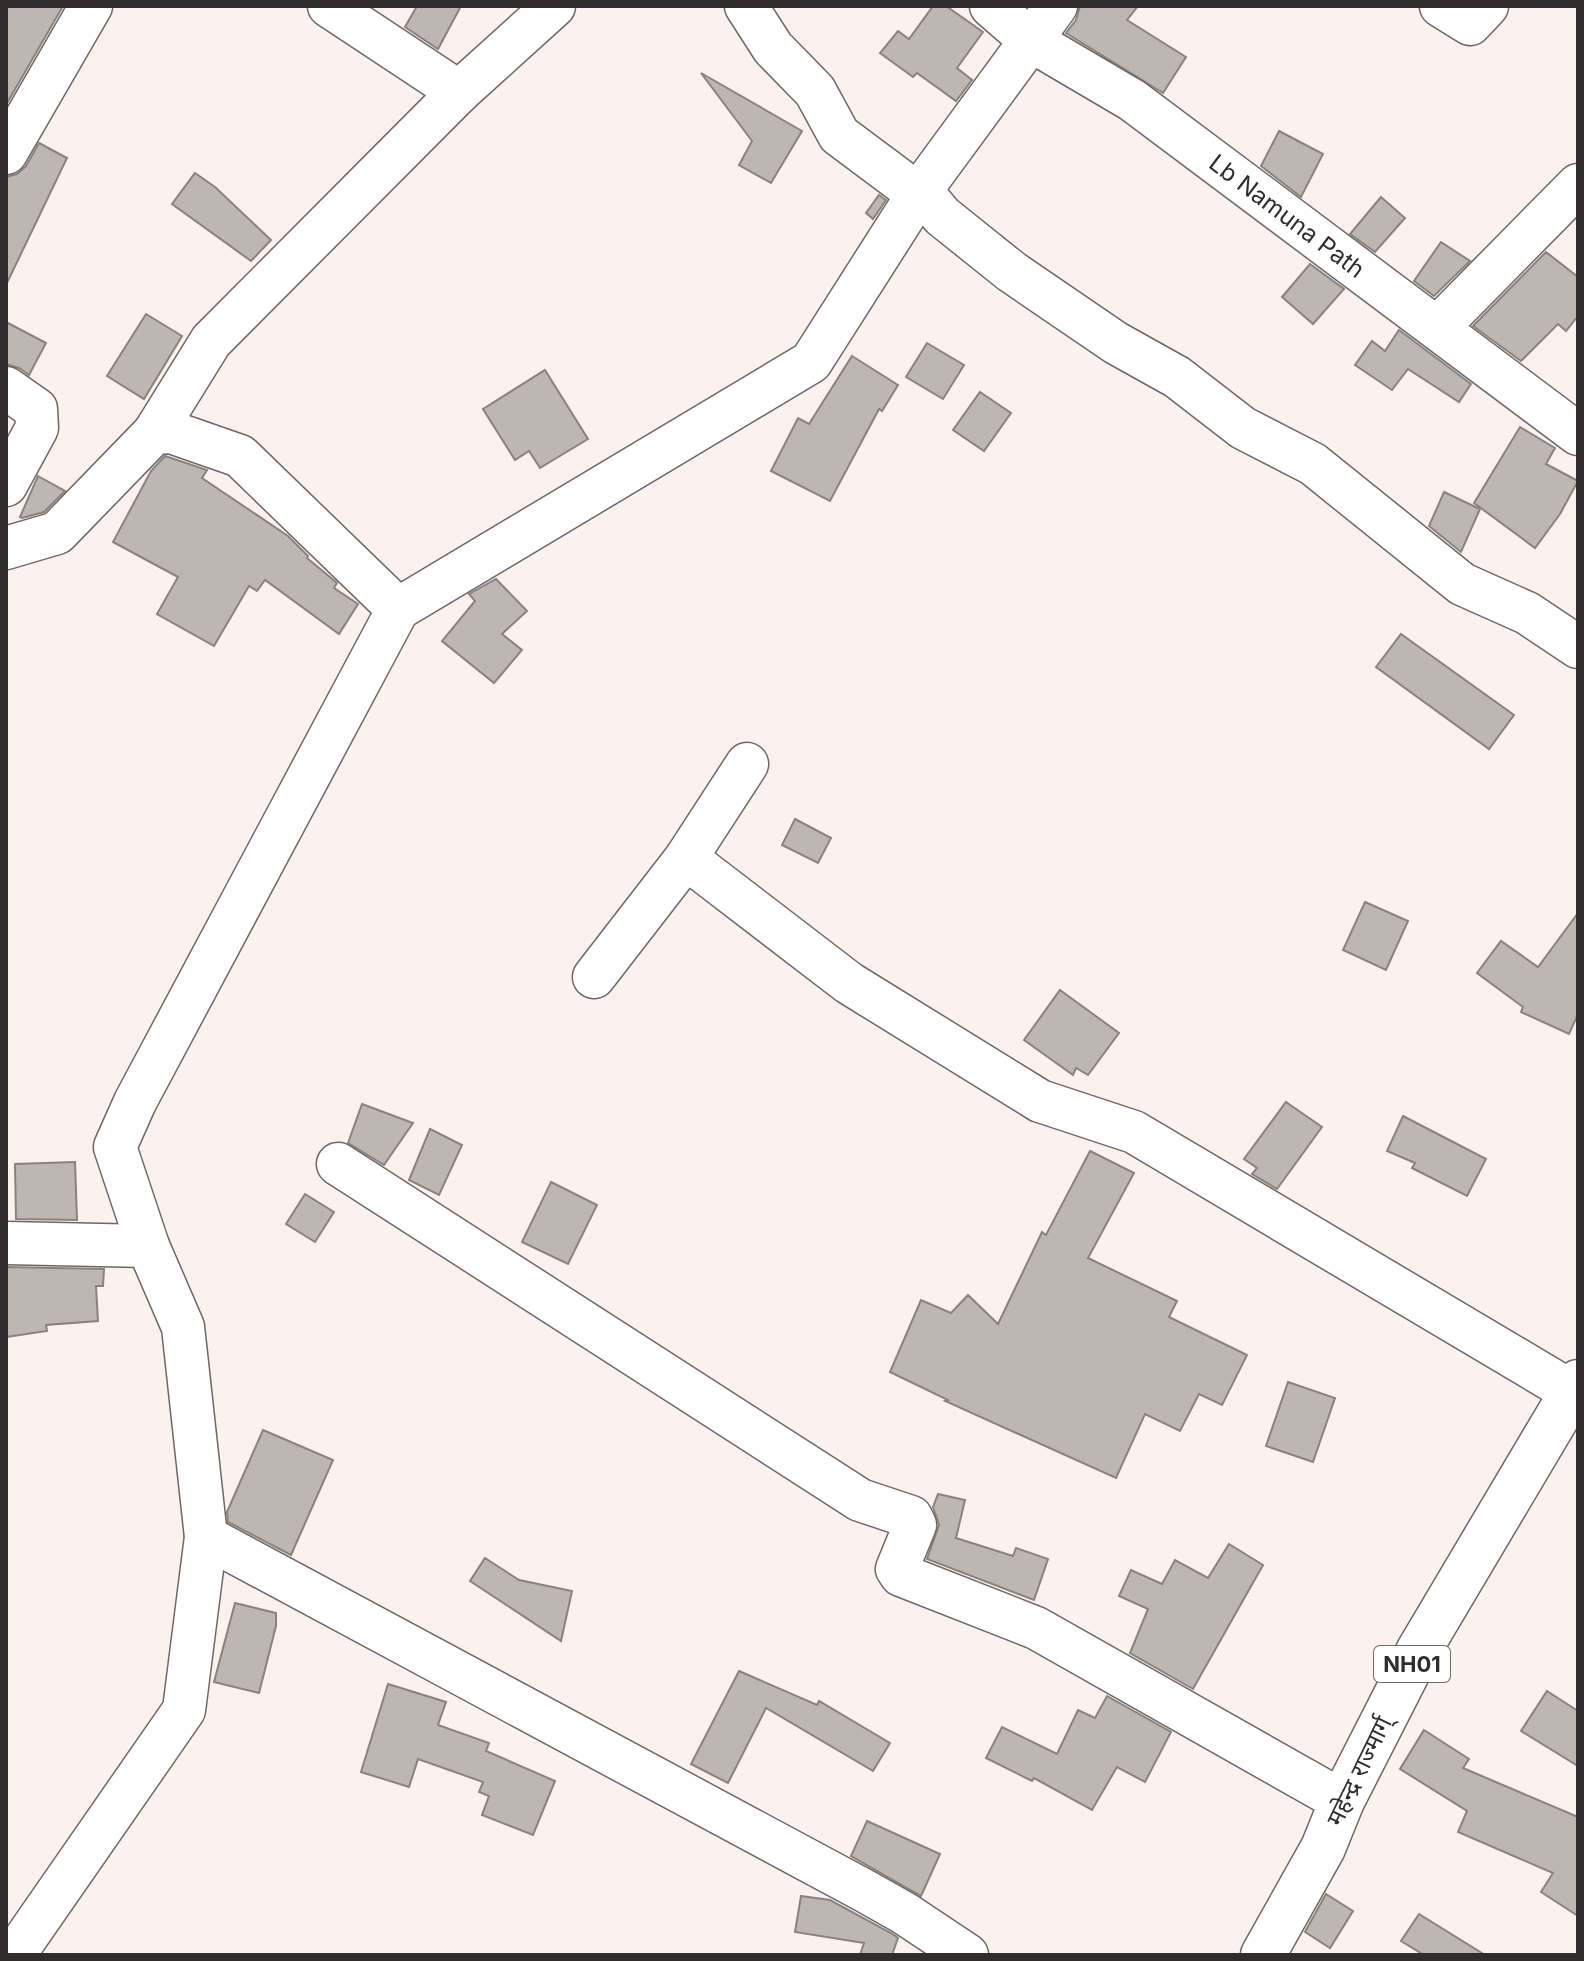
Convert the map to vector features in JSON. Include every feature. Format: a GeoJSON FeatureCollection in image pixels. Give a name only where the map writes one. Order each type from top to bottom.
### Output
{"type":"FeatureCollection","features":[{"type":"Feature","properties":{"kind":"highway","name":"महेन्द्र राज्मार्ग्"},"geometry":{"type":"LineString","coordinates":[[1263,1955],[1323,1848],[1342,1801],[1419,1650],[1575,1387]]}},
{"type":"Feature","properties":{"kind":"street"},"geometry":{"type":"LineString","coordinates":[[6,153],[91,6]]}},
{"type":"Feature","properties":{"kind":"street"},"geometry":{"type":"LineString","coordinates":[[329,6],[459,92]]}},
{"type":"Feature","properties":{"kind":"street"},"geometry":{"type":"LineString","coordinates":[[6,548],[57,533],[154,433],[211,341],[459,92],[554,6]]}},
{"type":"Feature","properties":{"kind":"street"},"geometry":{"type":"LineString","coordinates":[[746,6],[773,48],[815,91],[839,135],[928,199],[942,216],[1012,272],[1116,343],[1177,377],[1243,428],[1313,464],[1462,584],[1527,613],[1578,647]]}},
{"type":"Feature","properties":{"kind":"street","name":"Lb Namuna Path"},"geometry":{"type":"LineString","coordinates":[[991,6],[1030,40],[1132,100],[1578,434]]}},
{"type":"Feature","properties":{"kind":"street"},"geometry":{"type":"LineString","coordinates":[[14,1955],[24,1921],[184,1710],[206,1537],[183,1327],[148,1246],[115,1147],[135,1102],[398,609],[811,362],[918,194],[1056,6]]}},
{"type":"Feature","properties":{"kind":"street"},"geometry":{"type":"LineString","coordinates":[[1441,6],[1470,24],[1487,6]]}},
{"type":"Feature","properties":{"kind":"street"},"geometry":{"type":"LineString","coordinates":[[1437,328],[1578,185]]}},
{"type":"Feature","properties":{"kind":"street"},"geometry":{"type":"LineString","coordinates":[[6,388],[36,409],[37,428],[6,485]]}},
{"type":"Feature","properties":{"kind":"street"},"geometry":{"type":"LineString","coordinates":[[154,433],[171,432],[240,456],[398,609]]}},
{"type":"Feature","properties":{"kind":"street"},"geometry":{"type":"LineString","coordinates":[[594,977],[686,858],[747,764]]}},
{"type":"Feature","properties":{"kind":"street"},"geometry":{"type":"LineString","coordinates":[[686,858],[849,983],[1040,1101],[1134,1132],[1575,1387]]}},
{"type":"Feature","properties":{"kind":"street"},"geometry":{"type":"LineString","coordinates":[[338,1164],[860,1500],[911,1517],[915,1525],[897,1569],[901,1575],[1036,1628],[1342,1801]]}},
{"type":"Feature","properties":{"kind":"street"},"geometry":{"type":"LineString","coordinates":[[6,1243],[148,1246]]}},
{"type":"Feature","properties":{"kind":"street"},"geometry":{"type":"LineString","coordinates":[[206,1537],[865,1891],[967,1955]]}},
{"type":"Feature","properties":{"kind":"building"},"geometry":{"type":"Polygon","coordinates":[[[6,6],[63,6],[6,105],[6,6]]]}},
{"type":"Feature","properties":{"kind":"building"},"geometry":{"type":"Polygon","coordinates":[[[417,6],[461,6],[438,49],[405,27],[417,6]]]}},
{"type":"Feature","properties":{"kind":"building"},"geometry":{"type":"Polygon","coordinates":[[[933,6],[946,6],[983,32],[957,68],[972,80],[956,101],[917,73],[913,77],[880,53],[898,31],[909,39],[933,6]]]}},
{"type":"Feature","properties":{"kind":"building"},"geometry":{"type":"Polygon","coordinates":[[[1080,6],[1138,6],[1127,20],[1186,57],[1163,93],[1066,33],[1076,20],[1080,6]]]}},
{"type":"Feature","properties":{"kind":"building"},"geometry":{"type":"Polygon","coordinates":[[[701,73],[802,131],[771,183],[739,165],[752,141],[701,73]]]}},
{"type":"Feature","properties":{"kind":"building"},"geometry":{"type":"Polygon","coordinates":[[[1279,131],[1323,154],[1301,197],[1261,166],[1279,131]]]}},
{"type":"Feature","properties":{"kind":"building"},"geometry":{"type":"Polygon","coordinates":[[[39,143],[67,158],[6,285],[6,177],[17,174],[26,166],[39,143]]]}},
{"type":"Feature","properties":{"kind":"building"},"geometry":{"type":"Polygon","coordinates":[[[195,173],[215,187],[271,240],[251,261],[172,204],[195,173]]]}},
{"type":"Feature","properties":{"kind":"building"},"geometry":{"type":"Polygon","coordinates":[[[879,195],[886,200],[873,219],[866,213],[879,195]]]}},
{"type":"Feature","properties":{"kind":"building"},"geometry":{"type":"Polygon","coordinates":[[[1381,197],[1405,218],[1375,252],[1350,234],[1381,197]]]}},
{"type":"Feature","properties":{"kind":"building"},"geometry":{"type":"Polygon","coordinates":[[[1441,242],[1470,261],[1434,296],[1414,281],[1441,242]]]}},
{"type":"Feature","properties":{"kind":"building"},"geometry":{"type":"Polygon","coordinates":[[[1546,252],[1578,277],[1578,316],[1566,331],[1558,324],[1521,361],[1473,326],[1546,252]]]}},
{"type":"Feature","properties":{"kind":"building"},"geometry":{"type":"Polygon","coordinates":[[[1310,264],[1344,289],[1313,324],[1282,297],[1310,264]]]}},
{"type":"Feature","properties":{"kind":"building"},"geometry":{"type":"Polygon","coordinates":[[[146,314],[182,336],[144,399],[107,376],[146,314]]]}},
{"type":"Feature","properties":{"kind":"building"},"geometry":{"type":"Polygon","coordinates":[[[6,322],[46,343],[29,375],[6,364],[6,322]]]}},
{"type":"Feature","properties":{"kind":"building"},"geometry":{"type":"Polygon","coordinates":[[[1399,330],[1471,384],[1459,402],[1408,369],[1392,390],[1355,365],[1372,341],[1385,351],[1399,330]]]}},
{"type":"Feature","properties":{"kind":"building"},"geometry":{"type":"Polygon","coordinates":[[[927,343],[964,365],[943,399],[906,377],[927,343]]]}},
{"type":"Feature","properties":{"kind":"building"},"geometry":{"type":"Polygon","coordinates":[[[852,356],[898,385],[882,411],[879,409],[830,501],[771,471],[798,418],[809,424],[852,356]]]}},
{"type":"Feature","properties":{"kind":"building"},"geometry":{"type":"Polygon","coordinates":[[[545,370],[588,439],[540,468],[529,451],[515,460],[483,409],[545,370]]]}},
{"type":"Feature","properties":{"kind":"building"},"geometry":{"type":"Polygon","coordinates":[[[980,392],[1011,413],[984,451],[953,430],[980,392]]]}},
{"type":"Feature","properties":{"kind":"building"},"geometry":{"type":"Polygon","coordinates":[[[1520,427],[1555,448],[1546,464],[1578,481],[1560,514],[1535,548],[1474,503],[1520,427]]]}},
{"type":"Feature","properties":{"kind":"building"},"geometry":{"type":"Polygon","coordinates":[[[165,456],[207,470],[202,478],[288,536],[307,558],[337,583],[334,588],[358,604],[339,634],[265,580],[257,591],[249,586],[214,646],[157,614],[178,577],[113,542],[151,471],[165,456]]]}},
{"type":"Feature","properties":{"kind":"building"},"geometry":{"type":"Polygon","coordinates":[[[38,476],[65,491],[44,512],[22,518],[20,517],[38,476]]]}},
{"type":"Feature","properties":{"kind":"building"},"geometry":{"type":"Polygon","coordinates":[[[1444,492],[1480,509],[1461,552],[1429,526],[1444,492]]]}},
{"type":"Feature","properties":{"kind":"building"},"geometry":{"type":"Polygon","coordinates":[[[496,579],[527,611],[502,634],[522,650],[494,683],[442,641],[475,601],[469,594],[496,579]]]}},
{"type":"Feature","properties":{"kind":"building"},"geometry":{"type":"Polygon","coordinates":[[[1401,634],[1514,715],[1489,749],[1376,667],[1401,634]]]}},
{"type":"Feature","properties":{"kind":"building"},"geometry":{"type":"Polygon","coordinates":[[[795,819],[831,838],[818,863],[782,845],[795,819]]]}},
{"type":"Feature","properties":{"kind":"building"},"geometry":{"type":"Polygon","coordinates":[[[1365,902],[1408,921],[1386,970],[1343,950],[1365,902]]]}},
{"type":"Feature","properties":{"kind":"building"},"geometry":{"type":"Polygon","coordinates":[[[1578,913],[1578,1014],[1569,1034],[1521,1012],[1523,1007],[1477,973],[1501,941],[1538,967],[1578,913]]]}},
{"type":"Feature","properties":{"kind":"building"},"geometry":{"type":"Polygon","coordinates":[[[1060,990],[1119,1033],[1088,1075],[1076,1068],[1073,1075],[1024,1040],[1060,990]]]}},
{"type":"Feature","properties":{"kind":"building"},"geometry":{"type":"Polygon","coordinates":[[[1286,1102],[1322,1127],[1277,1189],[1252,1174],[1257,1168],[1244,1159],[1286,1102]]]}},
{"type":"Feature","properties":{"kind":"building"},"geometry":{"type":"Polygon","coordinates":[[[362,1104],[413,1123],[384,1165],[348,1143],[362,1104]]]}},
{"type":"Feature","properties":{"kind":"building"},"geometry":{"type":"Polygon","coordinates":[[[1403,1116],[1486,1159],[1467,1196],[1412,1168],[1415,1163],[1387,1151],[1403,1116]]]}},
{"type":"Feature","properties":{"kind":"building"},"geometry":{"type":"Polygon","coordinates":[[[430,1129],[462,1145],[439,1195],[409,1180],[430,1129]]]}},
{"type":"Feature","properties":{"kind":"building"},"geometry":{"type":"Polygon","coordinates":[[[1090,1151],[1134,1173],[1088,1258],[1177,1301],[1169,1317],[1247,1355],[1222,1405],[1199,1394],[1180,1431],[1145,1414],[1116,1478],[945,1401],[948,1400],[890,1372],[921,1300],[951,1313],[968,1295],[998,1324],[1042,1232],[1046,1235],[1090,1151]]]}},
{"type":"Feature","properties":{"kind":"building"},"geometry":{"type":"Polygon","coordinates":[[[75,1162],[77,1220],[16,1219],[15,1164],[75,1162]]]}},
{"type":"Feature","properties":{"kind":"building"},"geometry":{"type":"Polygon","coordinates":[[[551,1182],[597,1205],[568,1264],[522,1242],[551,1182]]]}},
{"type":"Feature","properties":{"kind":"building"},"geometry":{"type":"Polygon","coordinates":[[[305,1194],[334,1212],[315,1242],[286,1224],[305,1194]]]}},
{"type":"Feature","properties":{"kind":"building"},"geometry":{"type":"Polygon","coordinates":[[[6,1267],[104,1269],[103,1286],[96,1286],[98,1321],[46,1325],[47,1331],[6,1337],[6,1267]]]}},
{"type":"Feature","properties":{"kind":"building"},"geometry":{"type":"Polygon","coordinates":[[[1288,1382],[1335,1398],[1313,1462],[1266,1446],[1288,1382]]]}},
{"type":"Feature","properties":{"kind":"building"},"geometry":{"type":"Polygon","coordinates":[[[263,1430],[333,1460],[291,1555],[228,1522],[227,1512],[263,1430]]]}},
{"type":"Feature","properties":{"kind":"building"},"geometry":{"type":"Polygon","coordinates":[[[938,1494],[965,1500],[956,1538],[1013,1556],[1016,1548],[1048,1559],[1034,1600],[927,1559],[939,1525],[933,1507],[938,1494]]]}},
{"type":"Feature","properties":{"kind":"building"},"geometry":{"type":"Polygon","coordinates":[[[1229,1544],[1263,1565],[1193,1689],[1130,1653],[1148,1609],[1119,1596],[1131,1570],[1162,1584],[1175,1560],[1208,1578],[1229,1544]]]}},
{"type":"Feature","properties":{"kind":"building"},"geometry":{"type":"Polygon","coordinates":[[[485,1558],[519,1580],[572,1591],[561,1641],[470,1581],[485,1558]]]}},
{"type":"Feature","properties":{"kind":"building"},"geometry":{"type":"Polygon","coordinates":[[[235,1603],[276,1613],[276,1626],[259,1693],[214,1682],[235,1603]]]}},
{"type":"Feature","properties":{"kind":"building"},"geometry":{"type":"Polygon","coordinates":[[[739,1671],[817,1705],[819,1701],[890,1743],[873,1771],[766,1708],[728,1783],[691,1764],[739,1671]]]}},
{"type":"Feature","properties":{"kind":"building"},"geometry":{"type":"Polygon","coordinates":[[[388,1684],[446,1702],[438,1725],[489,1743],[486,1751],[555,1781],[533,1835],[482,1815],[489,1796],[479,1792],[483,1782],[418,1759],[409,1787],[361,1772],[388,1684]]]}},
{"type":"Feature","properties":{"kind":"building"},"geometry":{"type":"Polygon","coordinates":[[[1547,1691],[1578,1711],[1578,1766],[1521,1731],[1547,1691]]]}},
{"type":"Feature","properties":{"kind":"building"},"geometry":{"type":"Polygon","coordinates":[[[1107,1696],[1171,1732],[1145,1782],[1117,1767],[1092,1810],[1034,1778],[1032,1781],[986,1758],[1002,1727],[1057,1754],[1078,1710],[1095,1718],[1107,1696]]]}},
{"type":"Feature","properties":{"kind":"building"},"geometry":{"type":"Polygon","coordinates":[[[1424,1730],[1469,1759],[1463,1768],[1578,1817],[1578,1916],[1541,1892],[1553,1873],[1458,1832],[1467,1811],[1400,1769],[1424,1730]]]}},
{"type":"Feature","properties":{"kind":"building"},"geometry":{"type":"Polygon","coordinates":[[[867,1821],[940,1854],[921,1896],[851,1856],[867,1821]]]}},
{"type":"Feature","properties":{"kind":"building"},"geometry":{"type":"Polygon","coordinates":[[[1326,1894],[1353,1911],[1330,1948],[1305,1932],[1326,1894]]]}},
{"type":"Feature","properties":{"kind":"building"},"geometry":{"type":"Polygon","coordinates":[[[801,1896],[830,1900],[891,1933],[898,1938],[892,1955],[860,1955],[864,1943],[795,1932],[801,1896]]]}},
{"type":"Feature","properties":{"kind":"building"},"geometry":{"type":"Polygon","coordinates":[[[1419,1914],[1485,1955],[1424,1955],[1401,1941],[1419,1914]]]}}]}
